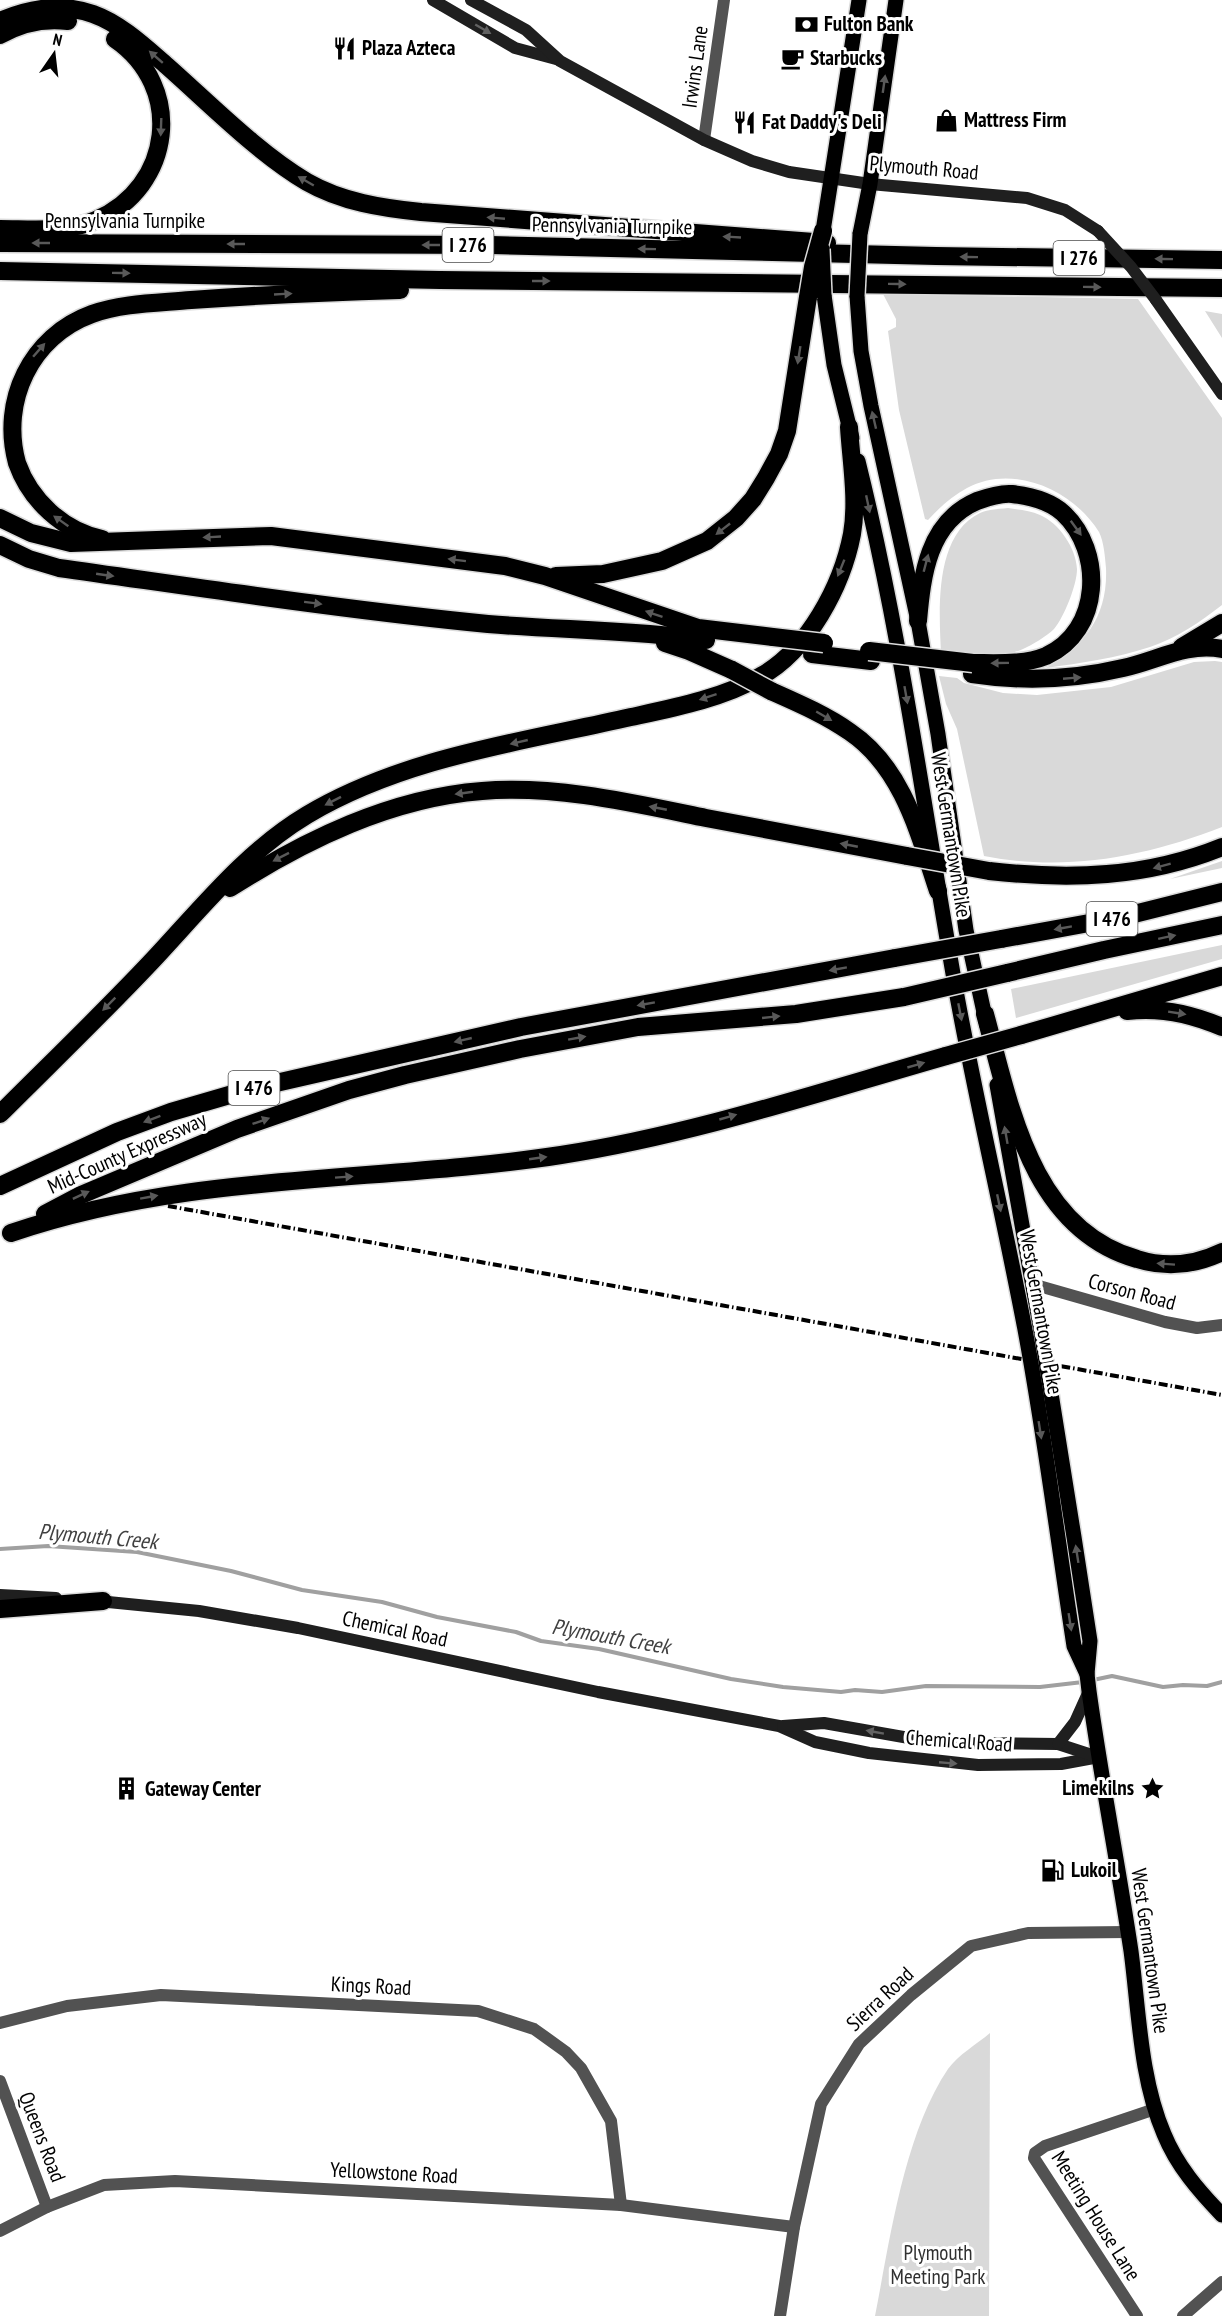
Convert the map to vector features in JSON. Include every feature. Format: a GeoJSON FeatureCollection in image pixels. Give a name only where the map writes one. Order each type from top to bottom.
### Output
{"type":"FeatureCollection","features":[{"type":"Feature","properties":{"kind":"highway"},"geometry":{"type":"LineString","coordinates":[[0,21],[39,8],[82,11],[107,20],[143,46],[287,169],[308,183],[351,200],[374,206],[421,212],[724,237],[802,240],[936,256]]}},
{"type":"Feature","properties":{"kind":"highway"},"geometry":{"type":"LineString","coordinates":[[0,35],[29,23],[58,20],[75,22],[105,32],[129,50],[148,72],[158,96],[162,122],[159,146],[151,169],[137,190],[117,208],[93,221],[76,226],[0,229]]}},
{"type":"Feature","properties":{"kind":"highway"},"geometry":{"type":"LineString","coordinates":[[545,576],[603,574],[662,561],[707,541],[736,518],[753,499],[779,454],[787,431],[816,296],[813,267],[823,231]]}},
{"type":"Feature","properties":{"kind":"highway","name":"Pennsylvania Turnpike"},"geometry":{"type":"LineString","coordinates":[[0,243],[491,245],[936,256],[1222,260]]}},
{"type":"Feature","properties":{"kind":"highway","name":"I 276"},"geometry":{"type":"LineString","coordinates":[[0,271],[440,280],[1222,288]]}},
{"type":"Feature","properties":{"kind":"highway"},"geometry":{"type":"LineString","coordinates":[[136,541],[91,537],[65,524],[33,493],[18,465],[10,430],[10,409],[13,397],[29,362],[56,333],[92,314],[126,306],[250,296],[425,290],[440,280]]}},
{"type":"Feature","properties":{"kind":"highway"},"geometry":{"type":"LineString","coordinates":[[0,1114],[151,963],[227,880],[268,842],[305,816],[392,775],[447,758],[680,706],[763,676],[806,637],[830,597],[846,556],[853,518],[849,427]]}},
{"type":"Feature","properties":{"kind":"highway"},"geometry":{"type":"LineString","coordinates":[[918,621],[925,564],[931,546],[954,515],[987,497],[1005,494],[1045,501],[1062,511],[1077,528],[1086,545],[1091,565],[1092,585],[1088,605],[1081,622],[1060,647],[1046,656],[973,669]]}},
{"type":"Feature","properties":{"kind":"highway"},"geometry":{"type":"LineString","coordinates":[[0,518],[31,533],[57,541],[85,544],[271,536],[505,566],[545,576],[692,626],[769,643]]}},
{"type":"Feature","properties":{"kind":"highway"},"geometry":{"type":"LineString","coordinates":[[3,546],[28,560],[59,568],[251,595],[489,624],[769,643],[973,669],[1033,680],[1084,677],[1127,668],[1201,647],[1222,649]]}},
{"type":"Feature","properties":{"kind":"highway"},"geometry":{"type":"LineString","coordinates":[[1165,656],[1222,623]]}},
{"type":"Feature","properties":{"kind":"highway"},"geometry":{"type":"LineString","coordinates":[[587,630],[669,644],[689,651],[732,670],[851,732],[883,766],[900,789],[913,814],[938,891]]}},
{"type":"Feature","properties":{"kind":"highway"},"geometry":{"type":"LineString","coordinates":[[189,921],[262,867],[322,836],[384,811],[437,797],[480,791],[559,792],[630,802],[989,871],[1059,877],[1106,876],[1143,871],[1221,847]]}},
{"type":"Feature","properties":{"kind":"highway","name":"Mid-County Expressway"},"geometry":{"type":"LineString","coordinates":[[0,1186],[96,1141],[171,1112],[250,1089],[520,1027],[1122,917],[1222,892]]}},
{"type":"Feature","properties":{"kind":"highway","name":"Mid-County Expressway"},"geometry":{"type":"LineString","coordinates":[[6,1237],[81,1195],[237,1129],[349,1090],[520,1048],[638,1027],[796,1014],[904,997],[1222,925]]}},
{"type":"Feature","properties":{"kind":"highway"},"geometry":{"type":"LineString","coordinates":[[6,1237],[77,1213],[173,1193],[428,1171],[562,1155],[621,1144],[692,1128],[1222,976]]}},
{"type":"Feature","properties":{"kind":"highway"},"geometry":{"type":"LineString","coordinates":[[1078,1018],[1136,1010],[1166,1011],[1186,1014],[1222,1027]]}},
{"type":"Feature","properties":{"kind":"highway"},"geometry":{"type":"LineString","coordinates":[[985,1014],[1009,1102],[1028,1154],[1051,1196],[1082,1232],[1104,1246],[1150,1263],[1175,1265],[1222,1252]]}},
{"type":"Feature","properties":{"kind":"highway"},"geometry":{"type":"LineString","coordinates":[[0,1609],[103,1601]]}},
{"type":"Feature","properties":{"kind":"main road","name":"Plymouth Road"},"geometry":{"type":"LineString","coordinates":[[433,0],[515,48],[560,61],[704,140],[771,168],[870,184],[1027,198],[1065,210],[1098,231],[1131,267],[1222,394]]}},
{"type":"Feature","properties":{"kind":"main road","name":"Plymouth Road"},"geometry":{"type":"LineString","coordinates":[[471,0],[526,30],[560,61]]}},
{"type":"Feature","properties":{"kind":"main road"},"geometry":{"type":"LineString","coordinates":[[823,231],[859,0]]}},
{"type":"Feature","properties":{"kind":"main road","name":"West Germantown Pike"},"geometry":{"type":"LineString","coordinates":[[896,0],[870,184],[860,234],[857,296],[861,351],[918,621],[938,734],[966,930],[985,1014],[1032,1284],[1090,1641],[1087,1674],[1089,1691],[1128,1932],[1144,2055],[1155,2109],[1175,2158],[1194,2184],[1222,2215]]}},
{"type":"Feature","properties":{"kind":"main road","name":"West Germantown Pike"},"geometry":{"type":"LineString","coordinates":[[816,296],[889,602],[921,774],[938,891],[960,1016],[1026,1337],[1074,1646],[1087,1674]]}},
{"type":"Feature","properties":{"kind":"main road","name":"Chemical Road"},"geometry":{"type":"LineString","coordinates":[[0,1595],[103,1601],[199,1611],[298,1628],[598,1692],[779,1726],[826,1744],[869,1753],[978,1765],[1061,1764],[1099,1757]]}},
{"type":"Feature","properties":{"kind":"main road"},"geometry":{"type":"LineString","coordinates":[[1059,1743],[1075,1722],[1089,1691]]}},
{"type":"Feature","properties":{"kind":"main road","name":"Chemical Road"},"geometry":{"type":"LineString","coordinates":[[779,1726],[824,1723],[962,1743],[1059,1743],[1099,1757]]}},
{"type":"Feature","properties":{"kind":"street","name":"Irwins Lane"},"geometry":{"type":"LineString","coordinates":[[704,140],[724,0]]}},
{"type":"Feature","properties":{"kind":"street","name":"Corson Road"},"geometry":{"type":"LineString","coordinates":[[1032,1284],[1197,1329],[1222,1325]]}},
{"type":"Feature","properties":{"kind":"street","name":"Sierra Road"},"geometry":{"type":"LineString","coordinates":[[780,2316],[794,2227],[822,2104],[859,2044],[911,1995],[971,1946],[1028,1933],[1128,1932]]}},
{"type":"Feature","properties":{"kind":"street","name":"Kings Road"},"geometry":{"type":"LineString","coordinates":[[0,2023],[67,2006],[161,1995],[478,2010],[534,2029],[566,2052],[580,2068],[611,2121],[621,2205]]}},
{"type":"Feature","properties":{"kind":"street","name":"Queens Road"},"geometry":{"type":"LineString","coordinates":[[0,2082],[47,2206]]}},
{"type":"Feature","properties":{"kind":"street","name":"Meeting House Lane"},"geometry":{"type":"LineString","coordinates":[[1137,2316],[1034,2158],[1035,2153],[1044,2146],[1155,2109]]}},
{"type":"Feature","properties":{"kind":"street","name":"Yellowstone Road"},"geometry":{"type":"LineString","coordinates":[[0,2231],[47,2206],[104,2185],[175,2181],[621,2205],[794,2227]]}},
{"type":"Feature","properties":{"kind":"street"},"geometry":{"type":"LineString","coordinates":[[1183,2316],[1222,2282]]}},
{"type":"Feature","properties":{"kind":"green space"},"geometry":{"type":"Polygon","coordinates":[[[883,294],[1138,299],[1222,418],[1222,605],[1188,629],[1150,647],[1112,657],[1046,668],[1083,639],[1098,614],[1106,585],[1103,545],[1099,532],[1088,517],[1058,493],[1022,480],[1003,478],[985,481],[967,488],[946,502],[928,520],[925,519],[899,410],[888,331],[896,327],[896,319],[883,294]]]}},
{"type":"Feature","properties":{"kind":"green space"},"geometry":{"type":"Polygon","coordinates":[[[1205,311],[1222,314],[1222,338],[1205,311]]]}},
{"type":"Feature","properties":{"kind":"green space"},"geometry":{"type":"Polygon","coordinates":[[[1008,508],[1032,512],[1047,519],[1060,530],[1070,545],[1077,569],[1066,609],[1051,632],[1023,649],[1003,655],[941,653],[942,575],[954,538],[965,524],[980,513],[1008,508]]]}},
{"type":"Feature","properties":{"kind":"green space"},"geometry":{"type":"Polygon","coordinates":[[[1194,662],[1222,662],[1222,827],[1164,846],[1105,859],[1045,862],[1015,861],[984,856],[957,729],[946,704],[939,676],[957,678],[964,683],[1003,693],[1037,695],[1111,687],[1194,662]]]}},
{"type":"Feature","properties":{"kind":"green space"},"geometry":{"type":"Polygon","coordinates":[[[1222,861],[1222,868],[1170,879],[1222,861]]]}},
{"type":"Feature","properties":{"kind":"green space"},"geometry":{"type":"Polygon","coordinates":[[[1222,945],[1222,959],[1016,1018],[1011,989],[1222,945]]]}},
{"type":"Feature","properties":{"kind":"green space","name":"Plymouth Meeting Park"},"geometry":{"type":"Polygon","coordinates":[[[990,2033],[989,2316],[875,2316],[893,2222],[920,2124],[948,2069],[962,2054],[990,2033]]]}},
{"type":"Feature","properties":{"kind":"waterway","name":"Plymouth Creek"},"geometry":{"type":"LineString","coordinates":[[0,1549],[48,1546],[137,1552],[231,1571],[302,1590],[382,1602],[437,1617],[516,1632],[541,1641],[599,1649],[731,1679],[783,1687],[841,1692],[855,1690],[882,1692],[926,1686],[1040,1687],[1083,1682]]}},
{"type":"Feature","properties":{"kind":"waterway","name":"Plymouth Creek"},"geometry":{"type":"LineString","coordinates":[[1093,1680],[1112,1676],[1163,1687],[1207,1686],[1222,1682]]}},
{"type":"Feature","properties":{"kind":"railway"},"geometry":{"type":"LineString","coordinates":[[168,1206],[1222,1395]]}},
{"type":"Feature","properties":{"kind":"place","name":"Fulton Bank"},"geometry":{"type":"Point","coordinates":[806,24]}},
{"type":"Feature","properties":{"kind":"place","name":"Plaza Azteca"},"geometry":{"type":"Point","coordinates":[344,48]}},
{"type":"Feature","properties":{"kind":"place","name":"Starbucks"},"geometry":{"type":"Point","coordinates":[792,58]}},
{"type":"Feature","properties":{"kind":"place","name":"Mattress Firm"},"geometry":{"type":"Point","coordinates":[946,120]}},
{"type":"Feature","properties":{"kind":"place","name":"Fat Daddy's Deli"},"geometry":{"type":"Point","coordinates":[744,122]}},
{"type":"Feature","properties":{"kind":"place","name":"Limekilns"},"geometry":{"type":"Point","coordinates":[1152,1788]}},
{"type":"Feature","properties":{"kind":"place","name":"Gateway Center"},"geometry":{"type":"Point","coordinates":[127,1789]}},
{"type":"Feature","properties":{"kind":"place","name":"Lukoil"},"geometry":{"type":"Point","coordinates":[1053,1870]}}]}
